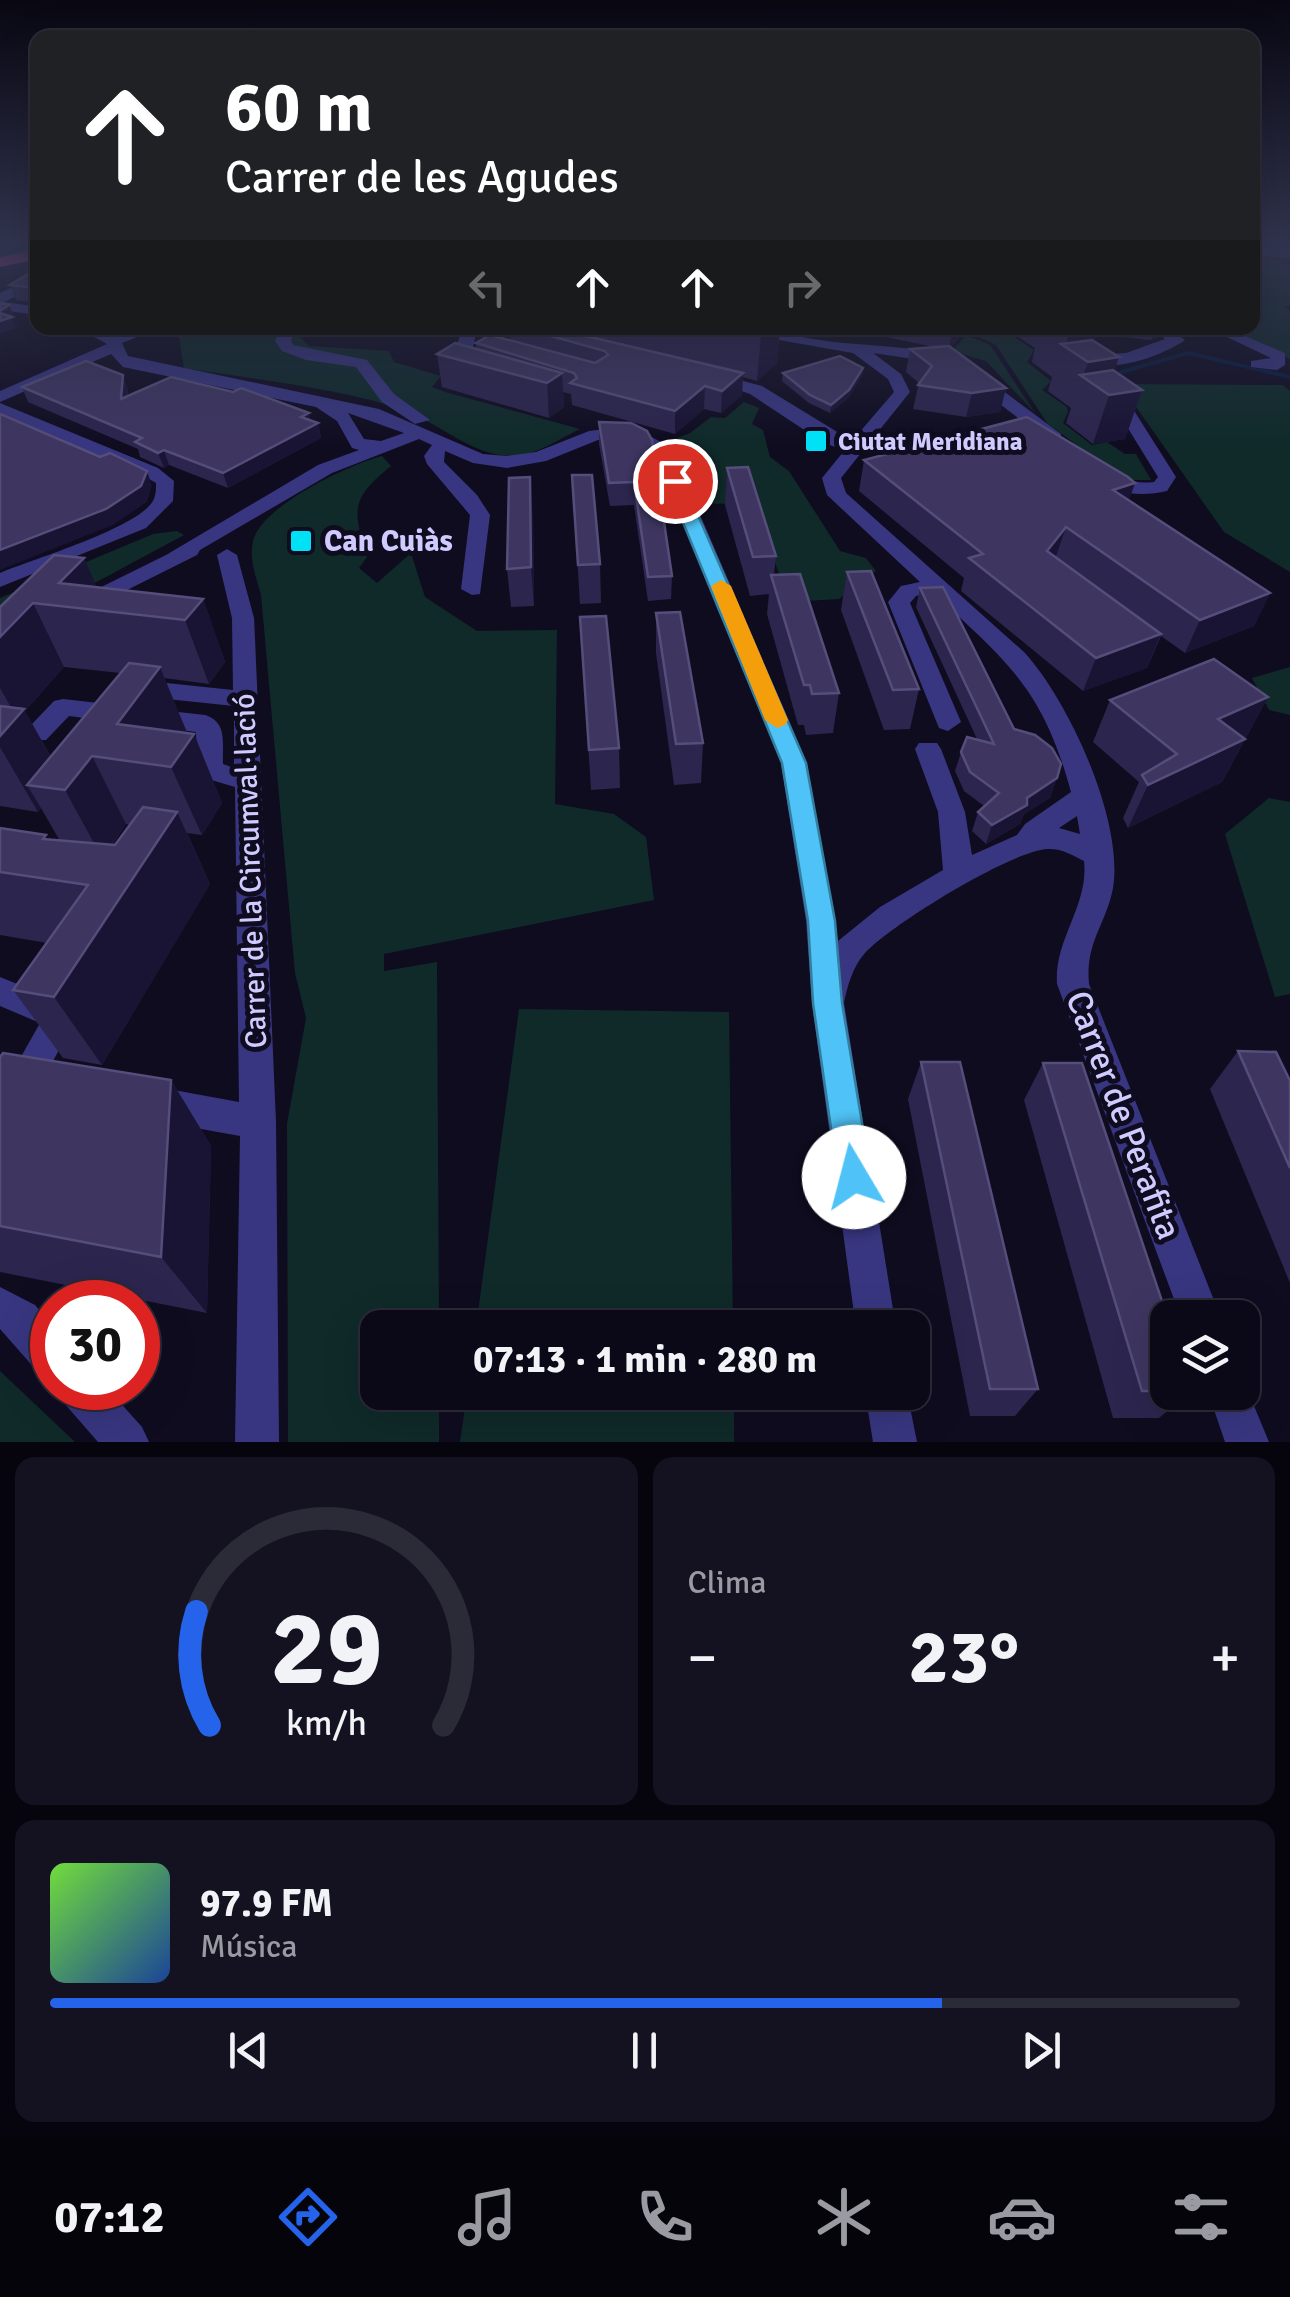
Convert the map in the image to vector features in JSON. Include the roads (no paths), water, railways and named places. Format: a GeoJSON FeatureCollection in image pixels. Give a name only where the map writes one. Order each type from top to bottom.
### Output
{"type":"FeatureCollection","features":[{"type":"Feature","properties":{"kind":"street"},"geometry":{"type":"LineString","coordinates":[[99,335],[113,343],[129,364],[372,413],[466,455],[507,462],[540,458],[595,435],[613,433],[636,436],[658,447],[688,508],[794,763],[822,921],[828,1003],[873,1310]]}},
{"type":"Feature","properties":{"kind":"street"},"geometry":{"type":"LineString","coordinates":[[0,397],[134,335]]}},
{"type":"Feature","properties":{"kind":"street"},"geometry":{"type":"LineString","coordinates":[[63,616],[325,469],[419,433],[423,428],[421,420],[388,398],[364,366],[348,358],[293,352],[284,341],[286,335]]}},
{"type":"Feature","properties":{"kind":"street"},"geometry":{"type":"LineString","coordinates":[[468,335],[464,342],[464,367],[472,374],[491,379]]}},
{"type":"Feature","properties":{"kind":"street"},"geometry":{"type":"LineString","coordinates":[[477,335],[484,345]]}},
{"type":"Feature","properties":{"kind":"street"},"geometry":{"type":"LineString","coordinates":[[773,335],[858,350],[883,348],[930,355],[960,366],[1107,480],[1124,487],[1153,488],[1165,483],[1167,477],[1096,360],[1080,344]]}},
{"type":"Feature","properties":{"kind":"street"},"geometry":{"type":"LineString","coordinates":[[1096,360],[1128,358],[1176,340],[1169,335]]}},
{"type":"Feature","properties":{"kind":"street"},"geometry":{"type":"LineString","coordinates":[[1231,335],[1279,356],[1277,364],[1257,364]]}},
{"type":"Feature","properties":{"kind":"street"},"geometry":{"type":"LineString","coordinates":[[696,374],[756,390],[827,437],[854,449],[902,388],[895,377],[858,350]]}},
{"type":"Feature","properties":{"kind":"street"},"geometry":{"type":"LineString","coordinates":[[321,404],[344,418],[351,434],[362,445],[383,447]]}},
{"type":"Feature","properties":{"kind":"street"},"geometry":{"type":"LineString","coordinates":[[0,408],[151,472],[165,481],[167,489],[156,511],[139,524],[0,581]]}},
{"type":"Feature","properties":{"kind":"street"},"geometry":{"type":"LineString","coordinates":[[325,469],[351,434]]}},
{"type":"Feature","properties":{"kind":"street"},"geometry":{"type":"LineString","coordinates":[[442,443],[434,456],[436,464],[470,499],[480,516],[472,589]]}},
{"type":"Feature","properties":{"kind":"street","name":"Carrer de Perafita"},"geometry":{"type":"LineString","coordinates":[[854,449],[832,478],[837,495],[1005,646],[1038,683],[1061,725],[1084,798],[1097,855],[1099,887],[1070,953],[1073,984],[1194,1300]]}},
{"type":"Feature","properties":{"kind":"street"},"geometry":{"type":"LineString","coordinates":[[176,554],[206,548],[227,555],[250,523],[273,501]]}},
{"type":"Feature","properties":{"kind":"street","name":"Carrer de la Circumval·lació"},"geometry":{"type":"LineString","coordinates":[[227,555],[243,618],[258,1122],[257,1442]]}},
{"type":"Feature","properties":{"kind":"street"},"geometry":{"type":"LineString","coordinates":[[936,585],[909,591],[899,602],[948,722]]}},
{"type":"Feature","properties":{"kind":"street"},"geometry":{"type":"LineString","coordinates":[[132,687],[244,700]]}},
{"type":"Feature","properties":{"kind":"street"},"geometry":{"type":"LineString","coordinates":[[0,731],[37,734],[63,706],[205,724],[209,726],[210,770],[247,781]]}},
{"type":"Feature","properties":{"kind":"street"},"geometry":{"type":"LineString","coordinates":[[928,749],[955,818],[960,854],[956,878]]}},
{"type":"Feature","properties":{"kind":"street"},"geometry":{"type":"LineString","coordinates":[[1027,842],[1035,831],[1084,798]]}},
{"type":"Feature","properties":{"kind":"street"},"geometry":{"type":"LineString","coordinates":[[828,1003],[841,960],[878,925],[956,878],[1027,842],[1061,838],[1097,855]]}},
{"type":"Feature","properties":{"kind":"street"},"geometry":{"type":"LineString","coordinates":[[822,921],[841,928],[878,925]]}},
{"type":"Feature","properties":{"kind":"street"},"geometry":{"type":"LineString","coordinates":[[0,990],[53,1013],[59,1020],[27,1080]]}},
{"type":"Feature","properties":{"kind":"street"},"geometry":{"type":"LineString","coordinates":[[124,1098],[258,1122]]}},
{"type":"Feature","properties":{"kind":"street"},"geometry":{"type":"LineString","coordinates":[[0,1307],[30,1330]]}},
{"type":"Feature","properties":{"kind":"street"},"geometry":{"type":"LineString","coordinates":[[99,1410],[127,1442]]}},
{"type":"Feature","properties":{"kind":"street"},"geometry":{"type":"LineString","coordinates":[[889,1410],[895,1442]]}},
{"type":"Feature","properties":{"kind":"street"},"geometry":{"type":"LineString","coordinates":[[1235,1410],[1247,1442]]}},
{"type":"Feature","properties":{"kind":"waterway"},"geometry":{"type":"LineString","coordinates":[[1121,372],[1188,353],[1290,377]]}},
{"type":"Feature","properties":{"kind":"place","name":"Ciutat Meridiana"},"geometry":{"type":"Point","coordinates":[816,441]}},
{"type":"Feature","properties":{"kind":"place","name":"Can Cuiàs"},"geometry":{"type":"Point","coordinates":[301,541]}}]}
